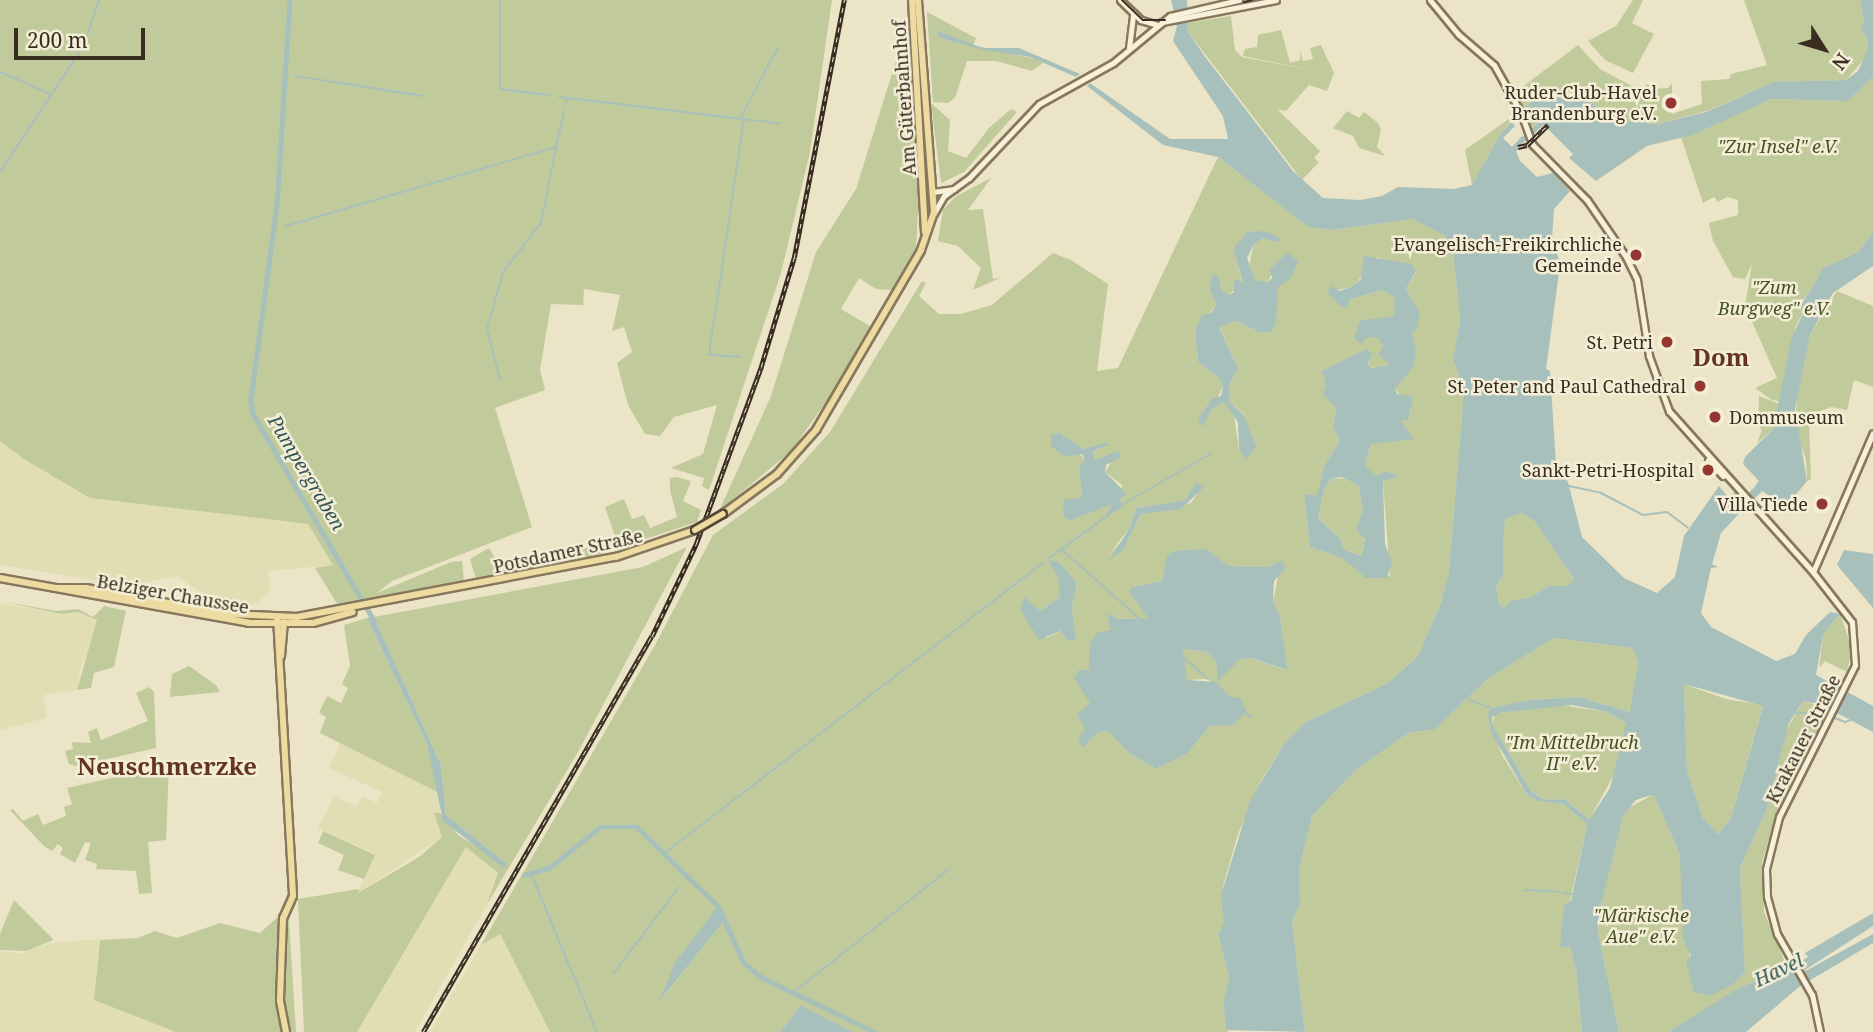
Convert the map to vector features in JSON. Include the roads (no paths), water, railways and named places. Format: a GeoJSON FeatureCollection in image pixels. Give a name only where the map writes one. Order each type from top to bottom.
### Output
{"type":"FeatureCollection","features":[{"type":"Feature","properties":{"kind":"main road","name":"Am Güterbahnhof"},"geometry":{"type":"LineString","coordinates":[[912,0],[917,26],[933,192]]}},
{"type":"Feature","properties":{"kind":"main road","name":"Am Güterbahnhof"},"geometry":{"type":"LineString","coordinates":[[918,0],[924,193]]}},
{"type":"Feature","properties":{"kind":"main road"},"geometry":{"type":"LineString","coordinates":[[924,193],[933,192]]}},
{"type":"Feature","properties":{"kind":"main road","name":"Potsdamer Straße"},"geometry":{"type":"LineString","coordinates":[[278,620],[373,606],[617,557],[695,530],[723,514],[777,474],[816,430],[912,272],[934,213],[933,192]]}},
{"type":"Feature","properties":{"kind":"main road","name":"Potsdamer Straße"},"geometry":{"type":"LineString","coordinates":[[924,193],[924,241]]}},
{"type":"Feature","properties":{"kind":"main road","name":"Belziger Chaussee"},"geometry":{"type":"LineString","coordinates":[[0,578],[278,620]]}},
{"type":"Feature","properties":{"kind":"main road","name":"Potsdamer Straße"},"geometry":{"type":"LineString","coordinates":[[285,625],[339,619],[364,607]]}},
{"type":"Feature","properties":{"kind":"main road"},"geometry":{"type":"LineString","coordinates":[[278,620],[285,625],[281,660]]}},
{"type":"Feature","properties":{"kind":"main road"},"geometry":{"type":"LineString","coordinates":[[278,620],[293,896],[283,918],[280,1002],[286,1032]]}},
{"type":"Feature","properties":{"kind":"street"},"geometry":{"type":"LineString","coordinates":[[1121,0],[1133,13],[1160,24]]}},
{"type":"Feature","properties":{"kind":"street"},"geometry":{"type":"LineString","coordinates":[[1190,15],[1239,0]]}},
{"type":"Feature","properties":{"kind":"street"},"geometry":{"type":"LineString","coordinates":[[934,213],[1039,104],[1078,84],[1160,24],[1190,15],[1276,0]]}},
{"type":"Feature","properties":{"kind":"street","name":"Krakauer Straße"},"geometry":{"type":"LineString","coordinates":[[1431,3],[1494,65],[1515,103],[1530,140],[1587,200],[1632,268],[1661,393],[1669,411],[1701,450],[1755,505],[1852,622],[1856,658],[1847,686],[1779,817],[1767,855],[1769,910],[1788,956],[1811,994],[1819,1032]]}},
{"type":"Feature","properties":{"kind":"street"},"geometry":{"type":"LineString","coordinates":[[1129,49],[1133,13]]}},
{"type":"Feature","properties":{"kind":"street"},"geometry":{"type":"LineString","coordinates":[[933,192],[955,189]]}},
{"type":"Feature","properties":{"kind":"street"},"geometry":{"type":"LineString","coordinates":[[1813,572],[1873,433]]}},
{"type":"Feature","properties":{"kind":"water"},"geometry":{"type":"Polygon","coordinates":[[[1171,0],[1187,0],[1188,32],[1293,171],[1323,198],[1360,200],[1382,196],[1398,187],[1453,189],[1472,185],[1499,136],[1512,122],[1515,126],[1503,138],[1512,147],[1522,136],[1522,148],[1516,151],[1520,161],[1537,177],[1553,173],[1570,191],[1554,209],[1552,238],[1560,263],[1579,263],[1560,265],[1546,369],[1550,371],[1556,464],[1568,482],[1582,537],[1624,578],[1657,593],[1675,577],[1684,536],[1719,486],[1729,498],[1736,491],[1734,505],[1744,499],[1748,504],[1721,533],[1712,564],[1718,567],[1711,568],[1701,613],[1711,627],[1776,661],[1795,654],[1806,635],[1830,612],[1840,614],[1823,635],[1816,675],[1873,706],[1873,732],[1822,705],[1803,701],[1789,723],[1766,811],[1740,868],[1745,972],[1734,984],[1710,996],[1694,992],[1686,963],[1691,955],[1683,939],[1680,855],[1654,795],[1648,796],[1636,800],[1623,816],[1599,914],[1598,932],[1619,1032],[1582,1032],[1576,969],[1570,947],[1560,947],[1564,905],[1571,901],[1587,824],[1563,804],[1538,801],[1527,795],[1491,732],[1488,713],[1491,708],[1529,700],[1579,697],[1630,712],[1638,662],[1632,648],[1554,638],[1489,678],[1434,730],[1410,732],[1357,769],[1312,816],[1299,869],[1300,904],[1292,922],[1305,1032],[1227,1030],[1223,1003],[1229,977],[1218,934],[1224,922],[1221,895],[1250,801],[1283,745],[1306,722],[1388,683],[1418,656],[1441,603],[1449,571],[1464,390],[1453,359],[1460,319],[1453,252],[1444,235],[1413,219],[1332,230],[1308,227],[1218,157],[1163,145],[1087,86],[1090,83],[1170,139],[1228,139],[1223,116],[1173,41],[1177,26],[1171,0]],[[1522,513],[1506,519],[1503,575],[1496,587],[1500,606],[1505,607],[1510,601],[1531,597],[1549,586],[1568,586],[1574,579],[1534,521],[1522,513]],[[1684,684],[1687,771],[1703,818],[1718,834],[1731,818],[1763,706],[1684,684]],[[1572,705],[1500,713],[1492,717],[1492,724],[1531,791],[1543,799],[1566,800],[1589,820],[1610,788],[1626,723],[1607,712],[1572,705]]]}},
{"type":"Feature","properties":{"kind":"water"},"geometry":{"type":"Polygon","coordinates":[[[1860,0],[1873,0],[1873,77],[1848,101],[1772,99],[1692,135],[1647,146],[1596,181],[1569,158],[1573,154],[1526,107],[1539,93],[1576,101],[1580,97],[1624,121],[1657,124],[1706,112],[1773,82],[1846,80],[1858,71],[1867,51],[1868,41],[1860,27],[1864,21],[1860,0]]]}},
{"type":"Feature","properties":{"kind":"water"},"geometry":{"type":"Polygon","coordinates":[[[935,30],[983,48],[1019,48],[1080,74],[1076,77],[1030,57],[984,50],[940,38],[935,30]]]}},
{"type":"Feature","properties":{"kind":"water"},"geometry":{"type":"Polygon","coordinates":[[[1266,231],[1281,239],[1276,242],[1263,238],[1254,244],[1247,258],[1255,280],[1268,282],[1272,278],[1270,270],[1287,252],[1298,261],[1291,278],[1278,288],[1276,323],[1271,332],[1259,332],[1236,321],[1219,327],[1238,368],[1229,386],[1229,402],[1243,414],[1256,447],[1247,459],[1239,450],[1238,422],[1224,402],[1211,410],[1203,427],[1198,419],[1212,399],[1221,396],[1223,387],[1219,378],[1198,362],[1195,331],[1202,315],[1211,313],[1216,305],[1209,288],[1213,274],[1219,277],[1221,289],[1228,295],[1234,292],[1234,279],[1243,282],[1233,249],[1247,232],[1266,231]]]}},
{"type":"Feature","properties":{"kind":"water"},"geometry":{"type":"Polygon","coordinates":[[[1873,232],[1873,266],[1833,293],[1810,335],[1795,409],[1807,481],[1789,503],[1778,502],[1755,486],[1759,481],[1743,464],[1745,457],[1773,429],[1791,340],[1804,311],[1800,307],[1823,268],[1858,252],[1873,232]]]}},
{"type":"Feature","properties":{"kind":"water"},"geometry":{"type":"Polygon","coordinates":[[[1364,256],[1411,264],[1416,271],[1406,289],[1420,314],[1417,330],[1412,332],[1416,353],[1413,367],[1395,389],[1397,394],[1413,397],[1408,421],[1400,420],[1414,439],[1371,444],[1365,466],[1376,476],[1386,471],[1399,477],[1383,481],[1385,544],[1392,563],[1387,578],[1366,578],[1342,558],[1310,547],[1304,495],[1317,495],[1325,464],[1340,441],[1333,427],[1336,408],[1323,394],[1326,385],[1322,371],[1366,349],[1373,354],[1368,362],[1370,368],[1390,365],[1378,354],[1383,347],[1379,338],[1368,337],[1361,344],[1354,338],[1360,321],[1394,316],[1395,298],[1383,290],[1350,299],[1348,307],[1342,307],[1326,292],[1332,286],[1340,291],[1353,286],[1361,279],[1364,256]],[[1342,477],[1332,478],[1324,489],[1318,519],[1340,538],[1343,549],[1361,556],[1365,539],[1356,529],[1363,510],[1358,485],[1342,477]]]}},
{"type":"Feature","properties":{"kind":"water"},"geometry":{"type":"Polygon","coordinates":[[[1060,433],[1083,449],[1106,443],[1109,445],[1093,451],[1095,460],[1118,451],[1121,457],[1106,465],[1105,472],[1127,494],[1120,499],[1122,507],[1103,520],[1112,504],[1070,521],[1063,516],[1064,500],[1082,497],[1079,467],[1085,460],[1082,454],[1065,457],[1051,446],[1051,435],[1060,433]]]}},
{"type":"Feature","properties":{"kind":"water"},"geometry":{"type":"Polygon","coordinates":[[[1196,483],[1204,487],[1181,509],[1141,514],[1122,551],[1110,559],[1130,527],[1136,508],[1185,500],[1196,483]]]}},
{"type":"Feature","properties":{"kind":"water"},"geometry":{"type":"Polygon","coordinates":[[[1206,549],[1229,566],[1269,567],[1282,560],[1285,569],[1274,581],[1273,602],[1280,616],[1287,670],[1251,658],[1240,659],[1218,681],[1216,662],[1207,652],[1183,649],[1187,680],[1216,682],[1230,697],[1241,698],[1246,712],[1233,725],[1210,726],[1187,754],[1156,769],[1129,753],[1108,731],[1098,732],[1082,749],[1078,738],[1085,729],[1077,714],[1090,703],[1074,678],[1079,670],[1089,670],[1090,642],[1097,633],[1111,630],[1107,613],[1118,619],[1148,618],[1129,592],[1132,587],[1162,581],[1167,556],[1174,551],[1206,549]]]}},
{"type":"Feature","properties":{"kind":"water"},"geometry":{"type":"Polygon","coordinates":[[[1844,550],[1873,554],[1873,608],[1837,565],[1844,550]]]}},
{"type":"Feature","properties":{"kind":"water"},"geometry":{"type":"Polygon","coordinates":[[[1048,560],[1059,562],[1077,583],[1072,609],[1076,640],[1068,641],[1060,631],[1039,640],[1020,609],[1024,597],[1040,611],[1060,597],[1058,577],[1048,560]]]}},
{"type":"Feature","properties":{"kind":"water"},"geometry":{"type":"Polygon","coordinates":[[[374,617],[441,765],[446,815],[507,864],[504,868],[443,821],[427,744],[367,618],[374,617]]]}},
{"type":"Feature","properties":{"kind":"water"},"geometry":{"type":"Polygon","coordinates":[[[718,906],[725,920],[659,1002],[675,963],[718,906]]]}},
{"type":"Feature","properties":{"kind":"water","name":"Havel"},"geometry":{"type":"Polygon","coordinates":[[[1873,913],[1873,926],[1791,979],[1873,934],[1873,943],[1799,987],[1746,1032],[1668,1032],[1737,989],[1800,962],[1808,957],[1805,953],[1873,913]]]}},
{"type":"Feature","properties":{"kind":"water"},"geometry":{"type":"Polygon","coordinates":[[[801,1005],[853,1032],[780,1032],[801,1005]]]}},
{"type":"Feature","properties":{"kind":"waterway"},"geometry":{"type":"LineString","coordinates":[[0,172],[84,45],[99,0]]}},
{"type":"Feature","properties":{"kind":"waterway","name":"Pumpergraben"},"geometry":{"type":"LineString","coordinates":[[290,0],[277,205],[251,399],[253,414],[374,620]]}},
{"type":"Feature","properties":{"kind":"waterway"},"geometry":{"type":"LineString","coordinates":[[500,0],[500,89],[550,95]]}},
{"type":"Feature","properties":{"kind":"waterway"},"geometry":{"type":"LineString","coordinates":[[741,117],[778,47]]}},
{"type":"Feature","properties":{"kind":"waterway"},"geometry":{"type":"LineString","coordinates":[[0,72],[50,94]]}},
{"type":"Feature","properties":{"kind":"waterway"},"geometry":{"type":"LineString","coordinates":[[295,76],[423,96]]}},
{"type":"Feature","properties":{"kind":"waterway"},"geometry":{"type":"LineString","coordinates":[[559,97],[778,123]]}},
{"type":"Feature","properties":{"kind":"waterway"},"geometry":{"type":"LineString","coordinates":[[565,105],[567,99]]}},
{"type":"Feature","properties":{"kind":"waterway"},"geometry":{"type":"LineString","coordinates":[[286,226],[556,147],[564,112]]}},
{"type":"Feature","properties":{"kind":"waterway"},"geometry":{"type":"LineString","coordinates":[[741,357],[709,355],[744,119]]}},
{"type":"Feature","properties":{"kind":"waterway"},"geometry":{"type":"LineString","coordinates":[[1522,140],[1544,120]]}},
{"type":"Feature","properties":{"kind":"waterway"},"geometry":{"type":"LineString","coordinates":[[500,380],[487,329],[503,272],[541,223],[556,147]]}},
{"type":"Feature","properties":{"kind":"waterway"},"geometry":{"type":"LineString","coordinates":[[1120,506],[1210,454]]}},
{"type":"Feature","properties":{"kind":"waterway"},"geometry":{"type":"LineString","coordinates":[[1744,503],[1765,483]]}},
{"type":"Feature","properties":{"kind":"waterway"},"geometry":{"type":"LineString","coordinates":[[1569,486],[1601,493],[1643,515],[1667,512],[1688,528]]}},
{"type":"Feature","properties":{"kind":"waterway"},"geometry":{"type":"LineString","coordinates":[[1048,559],[1104,518]]}},
{"type":"Feature","properties":{"kind":"waterway"},"geometry":{"type":"LineString","coordinates":[[1061,549],[1140,619]]}},
{"type":"Feature","properties":{"kind":"waterway"},"geometry":{"type":"LineString","coordinates":[[666,852],[1044,562]]}},
{"type":"Feature","properties":{"kind":"waterway"},"geometry":{"type":"LineString","coordinates":[[1184,658],[1208,679]]}},
{"type":"Feature","properties":{"kind":"waterway"},"geometry":{"type":"LineString","coordinates":[[1469,700],[1491,708]]}},
{"type":"Feature","properties":{"kind":"waterway"},"geometry":{"type":"LineString","coordinates":[[1244,711],[1251,717]]}},
{"type":"Feature","properties":{"kind":"waterway"},"geometry":{"type":"LineString","coordinates":[[1796,713],[1819,712],[1845,722],[1851,720]]}},
{"type":"Feature","properties":{"kind":"waterway","name":"Pumpergraben"},"geometry":{"type":"LineString","coordinates":[[524,875],[549,868],[600,827],[637,827],[718,906],[744,963],[761,977],[875,1032]]}},
{"type":"Feature","properties":{"kind":"waterway"},"geometry":{"type":"LineString","coordinates":[[794,992],[948,870]]}},
{"type":"Feature","properties":{"kind":"waterway"},"geometry":{"type":"LineString","coordinates":[[532,876],[597,1032]]}},
{"type":"Feature","properties":{"kind":"waterway"},"geometry":{"type":"LineString","coordinates":[[613,974],[679,887]]}},
{"type":"Feature","properties":{"kind":"waterway"},"geometry":{"type":"LineString","coordinates":[[1525,890],[1559,892]]}},
{"type":"Feature","properties":{"kind":"waterway"},"geometry":{"type":"LineString","coordinates":[[1564,893],[1573,894]]}},
{"type":"Feature","properties":{"kind":"tram line"},"geometry":{"type":"LineString","coordinates":[[1122,0],[1143,20],[1165,20]]}},
{"type":"Feature","properties":{"kind":"tram line"},"geometry":{"type":"LineString","coordinates":[[1244,2],[1252,0]]}},
{"type":"Feature","properties":{"kind":"railway"},"geometry":{"type":"LineString","coordinates":[[423,1032],[652,636],[696,544],[761,367],[794,258],[844,0]]}},
{"type":"Feature","properties":{"kind":"railway"},"geometry":{"type":"LineString","coordinates":[[1518,147],[1527,145],[1548,125]]}},
{"type":"Feature","properties":{"kind":"place","name":"Ruder-Club-Havel Brandenburg e.V."},"geometry":{"type":"Point","coordinates":[1671,103]}},
{"type":"Feature","properties":{"kind":"place","name":"Evangelisch-Freikirchliche Gemeinde"},"geometry":{"type":"Point","coordinates":[1636,255]}},
{"type":"Feature","properties":{"kind":"place","name":"St. Petri"},"geometry":{"type":"Point","coordinates":[1667,342]}},
{"type":"Feature","properties":{"kind":"place","name":"St. Peter and Paul Cathedral"},"geometry":{"type":"Point","coordinates":[1700,386]}},
{"type":"Feature","properties":{"kind":"place","name":"Dommuseum"},"geometry":{"type":"Point","coordinates":[1715,417]}},
{"type":"Feature","properties":{"kind":"place","name":"Sankt-Petri-Hospital"},"geometry":{"type":"Point","coordinates":[1708,470]}},
{"type":"Feature","properties":{"kind":"place","name":"Villa Tiede"},"geometry":{"type":"Point","coordinates":[1822,504]}},
{"type":"Feature","properties":{"kind":"district","name":"Dom"},"geometry":{"type":"Point","coordinates":[1721,357]}},
{"type":"Feature","properties":{"kind":"district","name":"Neuschmerzke"},"geometry":{"type":"Point","coordinates":[167,766]}},
{"type":"Feature","properties":{"kind":"park label","name":"\"Zur Insel\" e.V."},"geometry":{"type":"Point","coordinates":[1778,146]}},
{"type":"Feature","properties":{"kind":"park label","name":"\"Zum Burgweg\" e.V."},"geometry":{"type":"Point","coordinates":[1774,298]}},
{"type":"Feature","properties":{"kind":"park label","name":"\"Im Mittelbruch II\" e.V."},"geometry":{"type":"Point","coordinates":[1572,753]}},
{"type":"Feature","properties":{"kind":"park label","name":"\"Märkische Aue\" e.V."},"geometry":{"type":"Point","coordinates":[1641,926]}}]}
